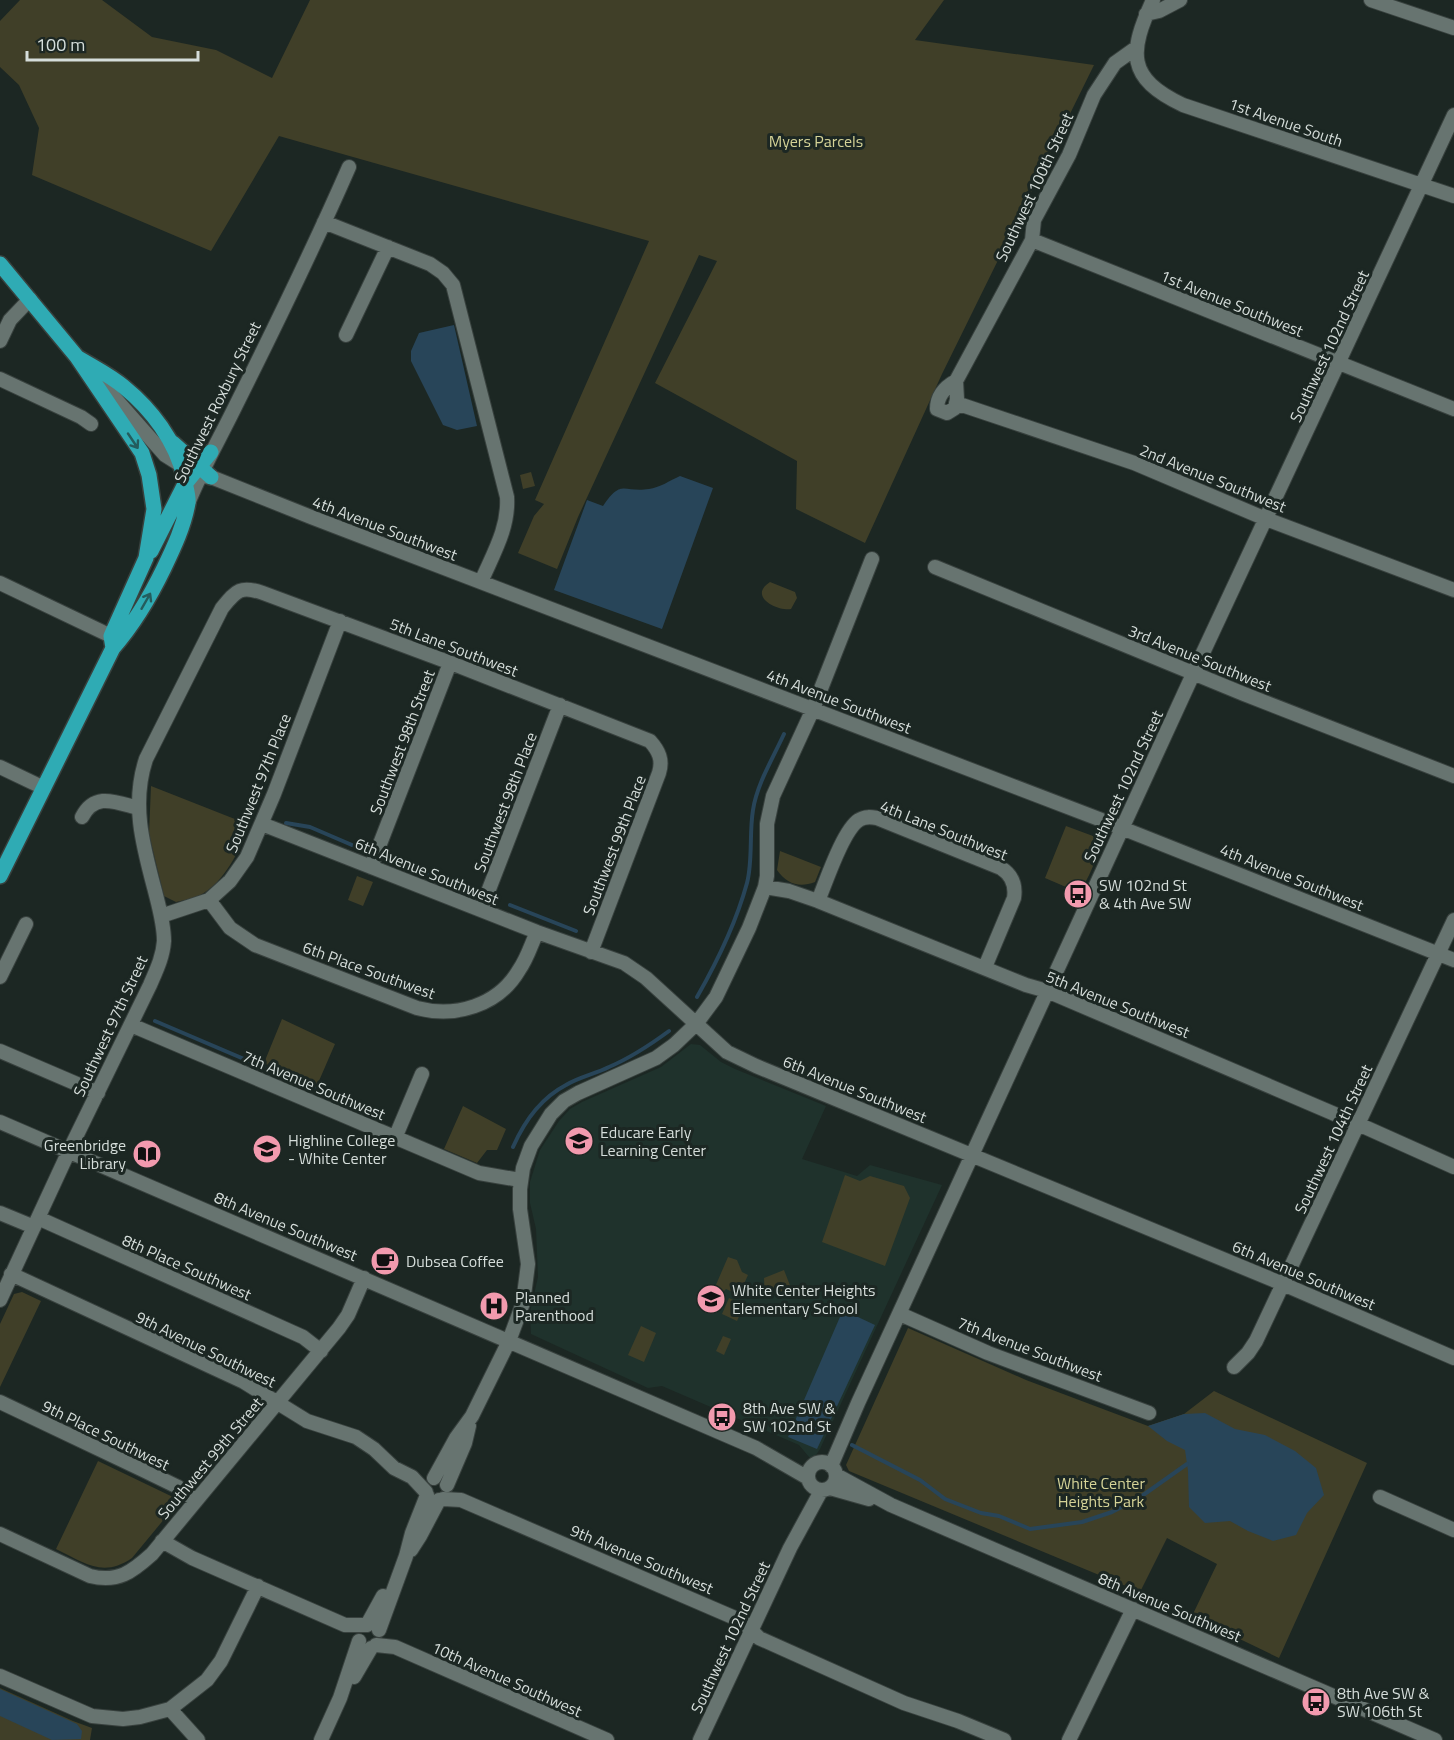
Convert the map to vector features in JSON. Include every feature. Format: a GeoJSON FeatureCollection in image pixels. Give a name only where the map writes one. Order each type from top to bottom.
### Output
{"type":"FeatureCollection","features":[{"type":"Feature","properties":{"kind":"main road"},"geometry":{"type":"LineString","coordinates":[[0,264],[78,357],[122,385],[141,403],[196,473]]}},
{"type":"Feature","properties":{"kind":"main road","name":"Southwest Roxbury Street"},"geometry":{"type":"LineString","coordinates":[[0,876],[112,642],[146,558],[154,509],[149,475],[142,453],[78,357]]}},
{"type":"Feature","properties":{"kind":"main road"},"geometry":{"type":"LineString","coordinates":[[146,558],[196,473],[211,452]]}},
{"type":"Feature","properties":{"kind":"main road","name":"Southwest Roxbury Street"},"geometry":{"type":"LineString","coordinates":[[112,642],[130,630],[160,577],[176,542],[196,473]]}},
{"type":"Feature","properties":{"kind":"street"},"geometry":{"type":"LineString","coordinates":[[1136,48],[1139,32],[1153,0]]}},
{"type":"Feature","properties":{"kind":"street"},"geometry":{"type":"LineString","coordinates":[[1146,14],[1159,11],[1180,0]]}},
{"type":"Feature","properties":{"kind":"street"},"geometry":{"type":"LineString","coordinates":[[1371,0],[1454,28]]}},
{"type":"Feature","properties":{"kind":"street","name":"1st Avenue South"},"geometry":{"type":"LineString","coordinates":[[1136,48],[1137,64],[1144,78],[1154,88],[1173,100],[1454,196]]}},
{"type":"Feature","properties":{"kind":"street","name":"Southwest 100th Street"},"geometry":{"type":"LineString","coordinates":[[956,381],[939,396],[937,409],[947,413],[952,411],[956,403],[956,381],[1032,240],[1034,220],[1068,155],[1094,95],[1115,63],[1136,48]]}},
{"type":"Feature","properties":{"kind":"street","name":"Southwest 102nd Street"},"geometry":{"type":"LineString","coordinates":[[700,1740],[900,1314],[1194,672],[1454,115]]}},
{"type":"Feature","properties":{"kind":"street","name":"Southwest Roxbury Street"},"geometry":{"type":"LineString","coordinates":[[211,452],[236,406],[349,167]]}},
{"type":"Feature","properties":{"kind":"street"},"geometry":{"type":"LineString","coordinates":[[324,222],[430,264],[448,277],[456,292],[507,497],[508,514],[505,526],[481,582]]}},
{"type":"Feature","properties":{"kind":"street","name":"1st Avenue Southwest"},"geometry":{"type":"LineString","coordinates":[[1032,240],[1454,409]]}},
{"type":"Feature","properties":{"kind":"street"},"geometry":{"type":"LineString","coordinates":[[346,334],[388,247]]}},
{"type":"Feature","properties":{"kind":"street"},"geometry":{"type":"LineString","coordinates":[[0,341],[10,320],[30,299]]}},
{"type":"Feature","properties":{"kind":"street","name":"4th Avenue Southwest"},"geometry":{"type":"LineString","coordinates":[[78,357],[165,454],[196,473],[1122,828],[1454,960]]}},
{"type":"Feature","properties":{"kind":"street"},"geometry":{"type":"LineString","coordinates":[[0,379],[81,417],[91,424]]}},
{"type":"Feature","properties":{"kind":"street","name":"2nd Avenue Southwest"},"geometry":{"type":"LineString","coordinates":[[956,403],[1134,463],[1266,519],[1454,590]]}},
{"type":"Feature","properties":{"kind":"street"},"geometry":{"type":"LineString","coordinates":[[438,1493],[441,1479],[433,1478],[456,1438],[472,1416],[509,1341],[523,1303],[527,1284],[527,1251],[520,1209],[520,1180],[531,1146],[551,1114],[564,1101],[656,1058],[696,1024],[716,996],[734,961],[765,887],[769,810],[779,781],[813,709],[872,559]]}},
{"type":"Feature","properties":{"kind":"street","name":"3rd Avenue Southwest"},"geometry":{"type":"LineString","coordinates":[[935,567],[1454,776]]}},
{"type":"Feature","properties":{"kind":"street"},"geometry":{"type":"LineString","coordinates":[[0,583],[112,642]]}},
{"type":"Feature","properties":{"kind":"street","name":"5th Lane Southwest"},"geometry":{"type":"LineString","coordinates":[[234,594],[244,588],[254,590],[340,621],[644,738],[658,750]]}},
{"type":"Feature","properties":{"kind":"street","name":"Southwest 97th Street"},"geometry":{"type":"LineString","coordinates":[[0,1300],[150,985],[163,952],[164,931],[145,853],[138,808],[141,772],[222,608],[234,594]]}},
{"type":"Feature","properties":{"kind":"street","name":"Southwest 97th Place"},"geometry":{"type":"LineString","coordinates":[[161,916],[208,900],[240,870],[262,824],[340,621]]}},
{"type":"Feature","properties":{"kind":"street","name":"Southwest 98th Street"},"geometry":{"type":"LineString","coordinates":[[371,867],[450,663]]}},
{"type":"Feature","properties":{"kind":"street","name":"Southwest 98th Place"},"geometry":{"type":"LineString","coordinates":[[481,910],[560,705]]}},
{"type":"Feature","properties":{"kind":"street","name":"Southwest 99th Place"},"geometry":{"type":"LineString","coordinates":[[591,952],[659,773],[661,760],[658,750]]}},
{"type":"Feature","properties":{"kind":"street"},"geometry":{"type":"LineString","coordinates":[[0,767],[44,788]]}},
{"type":"Feature","properties":{"kind":"street"},"geometry":{"type":"LineString","coordinates":[[82,817],[87,807],[100,801],[138,808]]}},
{"type":"Feature","properties":{"kind":"street","name":"4th Lane Southwest"},"geometry":{"type":"LineString","coordinates":[[818,901],[848,830],[859,820],[869,817],[878,818],[1001,868],[1012,880],[1015,885],[1014,898],[985,968]]}},
{"type":"Feature","properties":{"kind":"street","name":"6th Avenue Southwest"},"geometry":{"type":"LineString","coordinates":[[262,824],[537,932],[624,963],[646,978],[727,1052],[748,1062],[1283,1284],[1454,1358]]}},
{"type":"Feature","properties":{"kind":"street","name":"5th Avenue Southwest"},"geometry":{"type":"LineString","coordinates":[[765,887],[789,891],[818,901],[1026,985],[1047,991],[1454,1167]]}},
{"type":"Feature","properties":{"kind":"street","name":"6th Place Southwest"},"geometry":{"type":"LineString","coordinates":[[208,900],[230,928],[255,945],[406,1004],[433,1012],[469,1009],[499,993],[519,971],[537,932]]}},
{"type":"Feature","properties":{"kind":"street","name":"Southwest 104th Street"},"geometry":{"type":"LineString","coordinates":[[1234,1367],[1256,1341],[1454,920]]}},
{"type":"Feature","properties":{"kind":"street"},"geometry":{"type":"LineString","coordinates":[[0,977],[26,924]]}},
{"type":"Feature","properties":{"kind":"street","name":"7th Avenue Southwest"},"geometry":{"type":"LineString","coordinates":[[131,1025],[479,1173],[520,1180]]}},
{"type":"Feature","properties":{"kind":"street"},"geometry":{"type":"LineString","coordinates":[[0,1051],[98,1093]]}},
{"type":"Feature","properties":{"kind":"street"},"geometry":{"type":"LineString","coordinates":[[395,1138],[422,1074]]}},
{"type":"Feature","properties":{"kind":"street","name":"8th Avenue Southwest"},"geometry":{"type":"LineString","coordinates":[[0,1122],[1435,1740]]}},
{"type":"Feature","properties":{"kind":"street","name":"8th Place Southwest"},"geometry":{"type":"LineString","coordinates":[[0,1213],[36,1222],[303,1337],[321,1351]]}},
{"type":"Feature","properties":{"kind":"street","name":"9th Avenue Southwest"},"geometry":{"type":"LineString","coordinates":[[11,1274],[244,1382],[308,1421],[356,1437],[394,1467],[438,1493],[461,1500],[742,1620],[759,1638],[904,1703],[958,1721],[1004,1740]]}},
{"type":"Feature","properties":{"kind":"street","name":"Southwest 99th Street"},"geometry":{"type":"LineString","coordinates":[[0,1534],[90,1576],[103,1579],[115,1578],[128,1573],[152,1554],[321,1351],[348,1315],[364,1278]]}},
{"type":"Feature","properties":{"kind":"street","name":"7th Avenue Southwest"},"geometry":{"type":"LineString","coordinates":[[900,1314],[988,1353],[1149,1413]]}},
{"type":"Feature","properties":{"kind":"street","name":"9th Place Southwest"},"geometry":{"type":"LineString","coordinates":[[0,1402],[178,1487],[196,1501]]}},
{"type":"Feature","properties":{"kind":"street"},"geometry":{"type":"LineString","coordinates":[[321,1740],[369,1636],[391,1600],[406,1556],[420,1536],[438,1493],[465,1443],[472,1416]]}},
{"type":"Feature","properties":{"kind":"street","name":"9th Avenue Southwest"},"geometry":{"type":"LineString","coordinates":[[412,1477],[433,1478]]}},
{"type":"Feature","properties":{"kind":"street"},"geometry":{"type":"LineString","coordinates":[[1380,1497],[1454,1530]]}},
{"type":"Feature","properties":{"kind":"street"},"geometry":{"type":"LineString","coordinates":[[162,1541],[192,1558],[369,1636]]}},
{"type":"Feature","properties":{"kind":"street"},"geometry":{"type":"LineString","coordinates":[[0,1676],[92,1716],[123,1719],[171,1709],[207,1680],[220,1661],[258,1586]]}},
{"type":"Feature","properties":{"kind":"street"},"geometry":{"type":"LineString","coordinates":[[1069,1740],[1133,1608]]}},
{"type":"Feature","properties":{"kind":"street","name":"10th Avenue Southwest"},"geometry":{"type":"LineString","coordinates":[[369,1636],[607,1740]]}},
{"type":"Feature","properties":{"kind":"street"},"geometry":{"type":"LineString","coordinates":[[171,1709],[198,1740]]}},
{"type":"Feature","properties":{"kind":"shaded area","name":"White Center Heights Elementary School"},"geometry":{"type":"Polygon","coordinates":[[[691,1044],[700,1045],[721,1062],[735,1069],[826,1106],[802,1159],[857,1176],[870,1165],[942,1185],[814,1458],[809,1457],[799,1445],[662,1386],[648,1388],[531,1334],[530,1312],[538,1277],[536,1229],[530,1203],[530,1182],[540,1150],[570,1109],[661,1067],[691,1044]]]}},
{"type":"Feature","properties":{"kind":"green space","name":"Myers Parcels"},"geometry":{"type":"Polygon","coordinates":[[[20,0],[102,0],[152,37],[216,50],[272,78],[310,0],[944,0],[915,40],[1094,65],[942,374],[865,543],[796,509],[797,461],[655,383],[717,261],[699,255],[578,517],[557,569],[518,553],[534,516],[544,504],[535,500],[649,241],[279,136],[211,251],[32,175],[39,128],[19,85],[0,67],[0,21],[20,0]]]}},
{"type":"Feature","properties":{"kind":"green space"},"geometry":{"type":"Polygon","coordinates":[[[531,472],[535,486],[523,489],[520,475],[531,472]]]}},
{"type":"Feature","properties":{"kind":"green space"},"geometry":{"type":"Polygon","coordinates":[[[770,582],[795,592],[797,598],[791,609],[778,608],[763,597],[764,587],[770,582]]]}},
{"type":"Feature","properties":{"kind":"green space"},"geometry":{"type":"Polygon","coordinates":[[[151,786],[250,825],[224,874],[199,896],[176,902],[164,896],[149,834],[151,786]]]}},
{"type":"Feature","properties":{"kind":"green space"},"geometry":{"type":"Polygon","coordinates":[[[1066,826],[1093,836],[1096,842],[1094,864],[1080,893],[1045,878],[1066,826]]]}},
{"type":"Feature","properties":{"kind":"green space"},"geometry":{"type":"Polygon","coordinates":[[[780,851],[821,867],[815,882],[799,885],[785,879],[777,870],[780,851]]]}},
{"type":"Feature","properties":{"kind":"green space"},"geometry":{"type":"Polygon","coordinates":[[[357,876],[373,882],[363,906],[348,900],[357,876]]]}},
{"type":"Feature","properties":{"kind":"green space"},"geometry":{"type":"Polygon","coordinates":[[[282,1019],[335,1044],[315,1090],[264,1063],[282,1019]]]}},
{"type":"Feature","properties":{"kind":"green space"},"geometry":{"type":"Polygon","coordinates":[[[463,1106],[506,1129],[497,1150],[487,1150],[477,1163],[444,1149],[463,1106]]]}},
{"type":"Feature","properties":{"kind":"green space"},"geometry":{"type":"Polygon","coordinates":[[[845,1175],[860,1181],[870,1176],[904,1186],[910,1198],[885,1266],[822,1242],[845,1175]]]}},
{"type":"Feature","properties":{"kind":"green space"},"geometry":{"type":"Polygon","coordinates":[[[728,1257],[737,1260],[742,1272],[748,1275],[739,1295],[715,1287],[728,1257]]]}},
{"type":"Feature","properties":{"kind":"green space"},"geometry":{"type":"Polygon","coordinates":[[[784,1270],[791,1288],[765,1297],[764,1278],[784,1270]]]}},
{"type":"Feature","properties":{"kind":"green space"},"geometry":{"type":"Polygon","coordinates":[[[22,1292],[41,1301],[0,1387],[0,1324],[14,1294],[22,1292]]]}},
{"type":"Feature","properties":{"kind":"green space"},"geometry":{"type":"Polygon","coordinates":[[[729,1298],[744,1305],[737,1321],[722,1314],[729,1298]]]}},
{"type":"Feature","properties":{"kind":"green space"},"geometry":{"type":"Polygon","coordinates":[[[641,1326],[656,1333],[644,1362],[628,1355],[641,1326]]]}},
{"type":"Feature","properties":{"kind":"green space","name":"White Center Heights Park"},"geometry":{"type":"Polygon","coordinates":[[[908,1328],[1026,1380],[1148,1426],[1184,1414],[1214,1391],[1367,1463],[1279,1658],[1192,1616],[1217,1564],[1167,1538],[1140,1592],[849,1471],[846,1465],[908,1328]]]}},
{"type":"Feature","properties":{"kind":"green space"},"geometry":{"type":"Polygon","coordinates":[[[723,1336],[731,1339],[724,1355],[716,1351],[723,1336]]]}},
{"type":"Feature","properties":{"kind":"green space"},"geometry":{"type":"Polygon","coordinates":[[[98,1461],[175,1498],[175,1506],[132,1558],[122,1564],[103,1568],[85,1563],[56,1549],[98,1461]]]}},
{"type":"Feature","properties":{"kind":"green space"},"geometry":{"type":"Polygon","coordinates":[[[0,1688],[92,1728],[90,1740],[0,1740],[0,1688]]]}},
{"type":"Feature","properties":{"kind":"water"},"geometry":{"type":"Polygon","coordinates":[[[454,325],[477,426],[457,430],[443,425],[411,361],[411,351],[419,333],[454,325]]]}},
{"type":"Feature","properties":{"kind":"water"},"geometry":{"type":"Polygon","coordinates":[[[680,476],[713,488],[662,629],[554,590],[587,500],[603,506],[619,489],[653,488],[680,476]]]}},
{"type":"Feature","properties":{"kind":"water"},"geometry":{"type":"Polygon","coordinates":[[[843,1310],[875,1325],[817,1449],[788,1437],[843,1310]]]}},
{"type":"Feature","properties":{"kind":"water"},"geometry":{"type":"Polygon","coordinates":[[[1205,1413],[1235,1429],[1265,1435],[1295,1451],[1316,1468],[1324,1495],[1307,1513],[1296,1535],[1273,1541],[1230,1521],[1205,1523],[1189,1507],[1185,1450],[1167,1441],[1148,1426],[1184,1414],[1205,1413]]]}},
{"type":"Feature","properties":{"kind":"water"},"geometry":{"type":"Polygon","coordinates":[[[0,1689],[77,1724],[82,1731],[81,1739],[52,1740],[0,1716],[0,1689]]]}},
{"type":"Feature","properties":{"kind":"waterway"},"geometry":{"type":"LineString","coordinates":[[697,997],[712,970],[743,898],[749,874],[755,800],[784,734]]}},
{"type":"Feature","properties":{"kind":"waterway"},"geometry":{"type":"LineString","coordinates":[[286,823],[310,827],[352,845]]}},
{"type":"Feature","properties":{"kind":"waterway"},"geometry":{"type":"LineString","coordinates":[[393,863],[466,888]]}},
{"type":"Feature","properties":{"kind":"waterway"},"geometry":{"type":"LineString","coordinates":[[510,905],[576,931]]}},
{"type":"Feature","properties":{"kind":"waterway"},"geometry":{"type":"LineString","coordinates":[[155,1021],[286,1077]]}},
{"type":"Feature","properties":{"kind":"waterway"},"geometry":{"type":"LineString","coordinates":[[513,1147],[534,1111],[557,1090],[625,1060],[669,1031]]}},
{"type":"Feature","properties":{"kind":"waterway"},"geometry":{"type":"LineString","coordinates":[[292,1079],[382,1118]]}},
{"type":"Feature","properties":{"kind":"waterway"},"geometry":{"type":"LineString","coordinates":[[852,1445],[920,1480],[945,1499],[981,1513],[999,1516],[1030,1529],[1082,1522],[1112,1512],[1139,1498],[1187,1464]]}},
{"type":"Feature","properties":{"kind":"place","name":"SW 102nd St & 4th Ave SW"},"geometry":{"type":"Point","coordinates":[1078,894]}},
{"type":"Feature","properties":{"kind":"place","name":"Educare Early Learning Center"},"geometry":{"type":"Point","coordinates":[579,1141]}},
{"type":"Feature","properties":{"kind":"place","name":"Highline College - White Center"},"geometry":{"type":"Point","coordinates":[267,1149]}},
{"type":"Feature","properties":{"kind":"place","name":"Greenbridge Library"},"geometry":{"type":"Point","coordinates":[147,1154]}},
{"type":"Feature","properties":{"kind":"place","name":"Dubsea Coffee"},"geometry":{"type":"Point","coordinates":[385,1261]}},
{"type":"Feature","properties":{"kind":"place","name":"White Center Heights Elementary School"},"geometry":{"type":"Point","coordinates":[711,1299]}},
{"type":"Feature","properties":{"kind":"place","name":"Planned Parenthood"},"geometry":{"type":"Point","coordinates":[494,1306]}},
{"type":"Feature","properties":{"kind":"place","name":"8th Ave SW & SW 102nd St"},"geometry":{"type":"Point","coordinates":[722,1417]}},
{"type":"Feature","properties":{"kind":"place","name":"8th Ave SW & SW 106th St"},"geometry":{"type":"Point","coordinates":[1316,1702]}}]}
